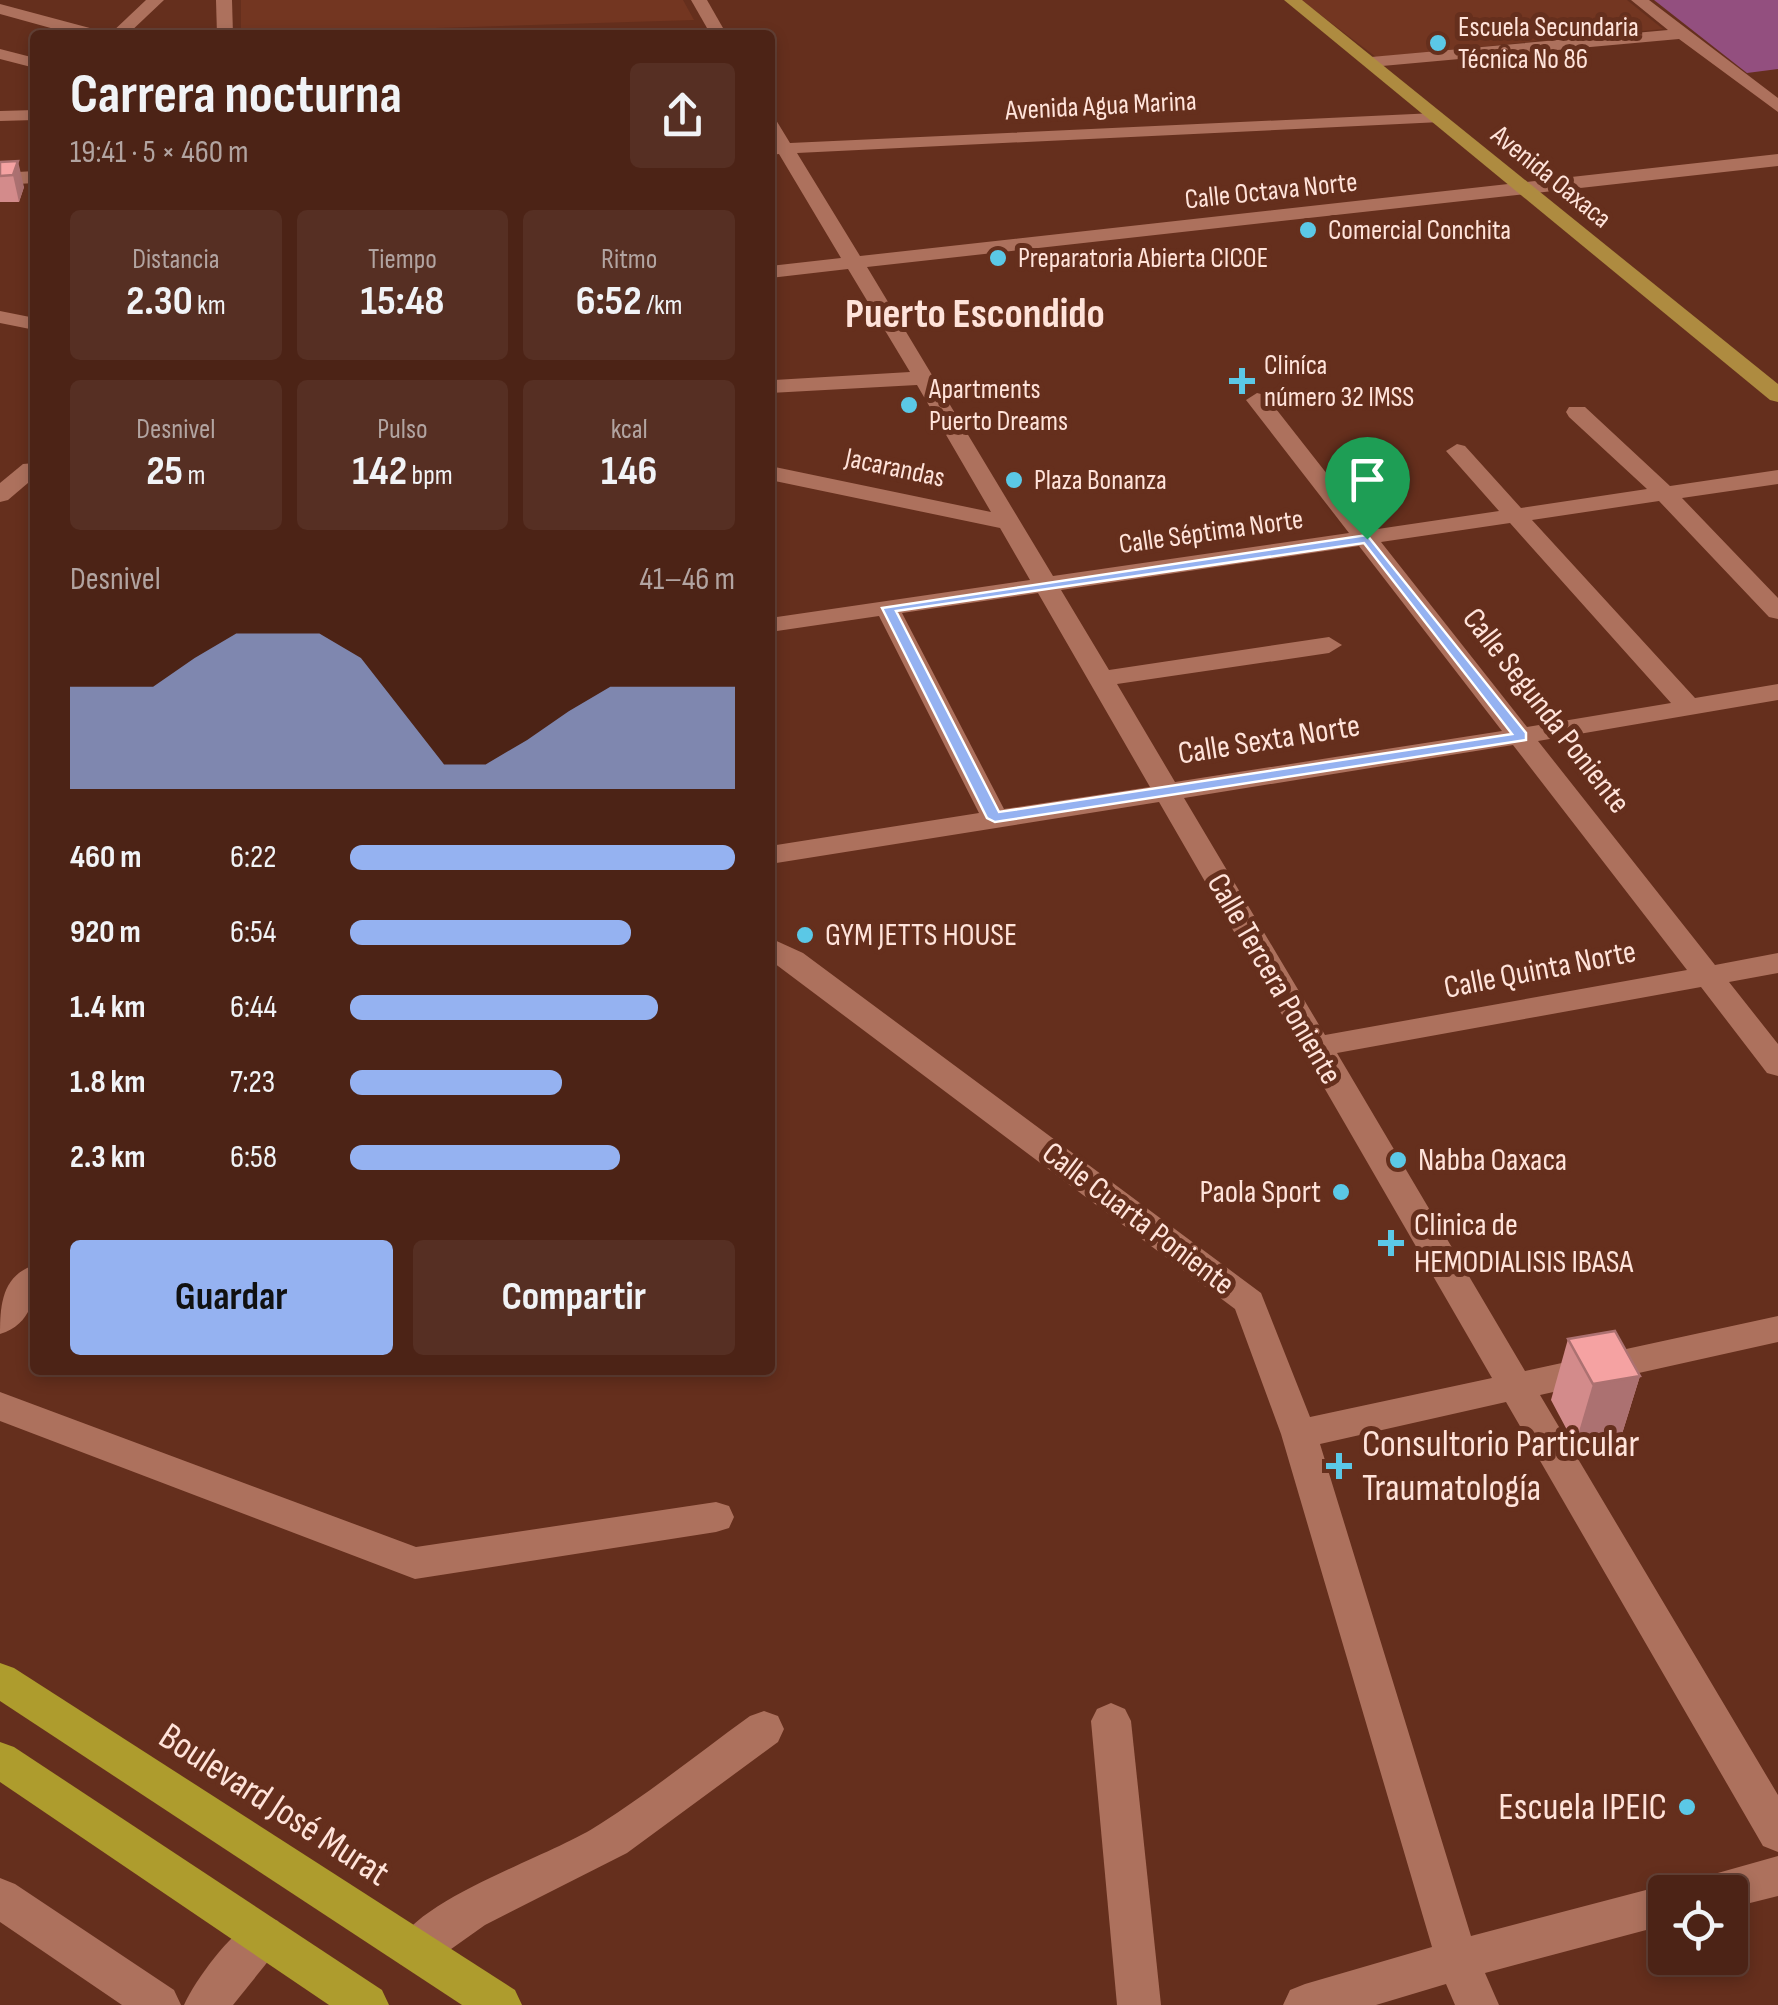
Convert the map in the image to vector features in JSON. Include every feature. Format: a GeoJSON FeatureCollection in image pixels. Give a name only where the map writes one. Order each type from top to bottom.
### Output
{"type":"FeatureCollection","features":[{"type":"Feature","properties":{"kind":"highway","name":"Boulevard José Murat"},"geometry":{"type":"LineString","coordinates":[[0,1680],[500,2005]]}},
{"type":"Feature","properties":{"kind":"highway"},"geometry":{"type":"LineString","coordinates":[[0,1760],[367,2005]]}},
{"type":"Feature","properties":{"kind":"main road","name":"Avenida Oaxaca"},"geometry":{"type":"LineString","coordinates":[[1292,0],[1778,395]]}},
{"type":"Feature","properties":{"kind":"street"},"geometry":{"type":"LineString","coordinates":[[123,30],[156,0]]}},
{"type":"Feature","properties":{"kind":"street"},"geometry":{"type":"LineString","coordinates":[[224,0],[225,30]]}},
{"type":"Feature","properties":{"kind":"street"},"geometry":{"type":"LineString","coordinates":[[699,0],[716,30]]}},
{"type":"Feature","properties":{"kind":"street"},"geometry":{"type":"LineString","coordinates":[[1639,0],[1778,108]]}},
{"type":"Feature","properties":{"kind":"street"},"geometry":{"type":"LineString","coordinates":[[0,9],[78,30]]}},
{"type":"Feature","properties":{"kind":"street"},"geometry":{"type":"LineString","coordinates":[[1371,62],[1681,34]]}},
{"type":"Feature","properties":{"kind":"street"},"geometry":{"type":"LineString","coordinates":[[0,54],[30,62]]}},
{"type":"Feature","properties":{"kind":"street"},"geometry":{"type":"LineString","coordinates":[[0,116],[30,115]]}},
{"type":"Feature","properties":{"kind":"street","name":"Avenida Agua Marina"},"geometry":{"type":"LineString","coordinates":[[777,149],[1435,118]]}},
{"type":"Feature","properties":{"kind":"street","name":"Calle Tercera Poniente"},"geometry":{"type":"LineString","coordinates":[[777,149],[854,263],[924,378],[1778,1833]]}},
{"type":"Feature","properties":{"kind":"street","name":"Calle Octava Norte"},"geometry":{"type":"LineString","coordinates":[[775,271],[1778,160]]}},
{"type":"Feature","properties":{"kind":"street"},"geometry":{"type":"LineString","coordinates":[[0,179],[30,178]]}},
{"type":"Feature","properties":{"kind":"street"},"geometry":{"type":"LineString","coordinates":[[0,318],[30,323]]}},
{"type":"Feature","properties":{"kind":"street"},"geometry":{"type":"LineString","coordinates":[[775,386],[924,378]]}},
{"type":"Feature","properties":{"kind":"street","name":"Calle Segunda Poniente"},"geometry":{"type":"LineString","coordinates":[[1257,400],[1778,1065]]}},
{"type":"Feature","properties":{"kind":"street"},"geometry":{"type":"LineString","coordinates":[[1577,412],[1665,494],[1778,612]]}},
{"type":"Feature","properties":{"kind":"street"},"geometry":{"type":"LineString","coordinates":[[1457,451],[1690,708]]}},
{"type":"Feature","properties":{"kind":"street"},"geometry":{"type":"LineString","coordinates":[[0,463],[30,469]]}},
{"type":"Feature","properties":{"kind":"street"},"geometry":{"type":"LineString","coordinates":[[0,496],[30,472]]}},
{"type":"Feature","properties":{"kind":"street","name":"Jacarandas"},"geometry":{"type":"LineString","coordinates":[[775,474],[1007,522]]}},
{"type":"Feature","properties":{"kind":"street","name":"Calle Séptima Norte"},"geometry":{"type":"LineString","coordinates":[[775,625],[1778,477]]}},
{"type":"Feature","properties":{"kind":"street"},"geometry":{"type":"LineString","coordinates":[[888,608],[995,818]]}},
{"type":"Feature","properties":{"kind":"street"},"geometry":{"type":"LineString","coordinates":[[1102,679],[1329,645]]}},
{"type":"Feature","properties":{"kind":"street","name":"Calle Sexta Norte"},"geometry":{"type":"LineString","coordinates":[[775,853],[1778,692]]}},
{"type":"Feature","properties":{"kind":"street","name":"Calle Cuarta Poniente"},"geometry":{"type":"LineString","coordinates":[[775,951],[793,960],[1249,1302],[1299,1434],[1457,1960],[1477,2005]]}},
{"type":"Feature","properties":{"kind":"street","name":"Calle Quinta Norte"},"geometry":{"type":"LineString","coordinates":[[1314,1048],[1778,963]]}},
{"type":"Feature","properties":{"kind":"street"},"geometry":{"type":"LineString","coordinates":[[0,1320],[30,1284]]}},
{"type":"Feature","properties":{"kind":"street"},"geometry":{"type":"LineString","coordinates":[[1299,1434],[1778,1329]]}},
{"type":"Feature","properties":{"kind":"street"},"geometry":{"type":"LineString","coordinates":[[0,1406],[415,1563],[716,1517]]}},
{"type":"Feature","properties":{"kind":"street"},"geometry":{"type":"LineString","coordinates":[[1111,1721],[1139,2005]]}},
{"type":"Feature","properties":{"kind":"street"},"geometry":{"type":"LineString","coordinates":[[415,1950],[470,1910],[612,1840],[764,1728]]}},
{"type":"Feature","properties":{"kind":"street"},"geometry":{"type":"LineString","coordinates":[[1748,1884],[1778,1876]]}},
{"type":"Feature","properties":{"kind":"street"},"geometry":{"type":"LineString","coordinates":[[0,1898],[159,2005]]}},
{"type":"Feature","properties":{"kind":"street"},"geometry":{"type":"LineString","coordinates":[[1305,2005],[1648,1910]]}},
{"type":"Feature","properties":{"kind":"street"},"geometry":{"type":"LineString","coordinates":[[206,2005],[262,1934]]}},
{"type":"Feature","properties":{"kind":"shaded area"},"geometry":{"type":"Polygon","coordinates":[[[241,0],[683,0],[694,20],[370,30],[241,30],[241,0]]]}},
{"type":"Feature","properties":{"kind":"shaded area","name":"Escuela Secundaria Técnica No 86"},"geometry":{"type":"Polygon","coordinates":[[[1301,0],[1627,0],[1663,29],[1376,57],[1301,0]]]}},
{"type":"Feature","properties":{"kind":"shaded area"},"geometry":{"type":"Polygon","coordinates":[[[1654,0],[1778,0],[1778,69],[1747,73],[1654,0]]]}},
{"type":"Feature","properties":{"kind":"building"},"geometry":{"type":"Polygon","coordinates":[[[18,161],[13,175],[0,176],[0,162],[18,161]]]}},
{"type":"Feature","properties":{"kind":"building"},"geometry":{"type":"Polygon","coordinates":[[[1615,1331],[1640,1376],[1593,1384],[1568,1339],[1615,1331]]]}},
{"type":"Feature","properties":{"kind":"place","name":"Escuela Secundaria Técnica No 86"},"geometry":{"type":"Point","coordinates":[1438,43]}},
{"type":"Feature","properties":{"kind":"place","name":"Comercial Conchita"},"geometry":{"type":"Point","coordinates":[1308,230]}},
{"type":"Feature","properties":{"kind":"place","name":"Preparatoria Abierta CICOE"},"geometry":{"type":"Point","coordinates":[998,258]}},
{"type":"Feature","properties":{"kind":"place","name":"Cliníca número 32 IMSS"},"geometry":{"type":"Point","coordinates":[1242,381]}},
{"type":"Feature","properties":{"kind":"place","name":"Apartments Puerto Dreams"},"geometry":{"type":"Point","coordinates":[909,405]}},
{"type":"Feature","properties":{"kind":"place","name":"Plaza Bonanza"},"geometry":{"type":"Point","coordinates":[1014,480]}},
{"type":"Feature","properties":{"kind":"place","name":"GYM JETTS HOUSE"},"geometry":{"type":"Point","coordinates":[805,935]}},
{"type":"Feature","properties":{"kind":"place","name":"Nabba Oaxaca"},"geometry":{"type":"Point","coordinates":[1398,1160]}},
{"type":"Feature","properties":{"kind":"place","name":"Paola Sport"},"geometry":{"type":"Point","coordinates":[1341,1192]}},
{"type":"Feature","properties":{"kind":"place","name":"Clinica de HEMODIALISIS IBASA"},"geometry":{"type":"Point","coordinates":[1391,1243]}},
{"type":"Feature","properties":{"kind":"place","name":"Consultorio Particular Traumatología"},"geometry":{"type":"Point","coordinates":[1339,1466]}},
{"type":"Feature","properties":{"kind":"place","name":"Escuela IPEIC"},"geometry":{"type":"Point","coordinates":[1687,1807]}},
{"type":"Feature","properties":{"kind":"district","name":"Puerto Escondido"},"geometry":{"type":"Point","coordinates":[975,314]}},
{"type":"Feature","properties":{"kind":"route"},"geometry":{"type":"LineString","coordinates":[[1367,539],[1521,736],[995,818],[888,608],[1046,586],[1367,539]]}}]}
